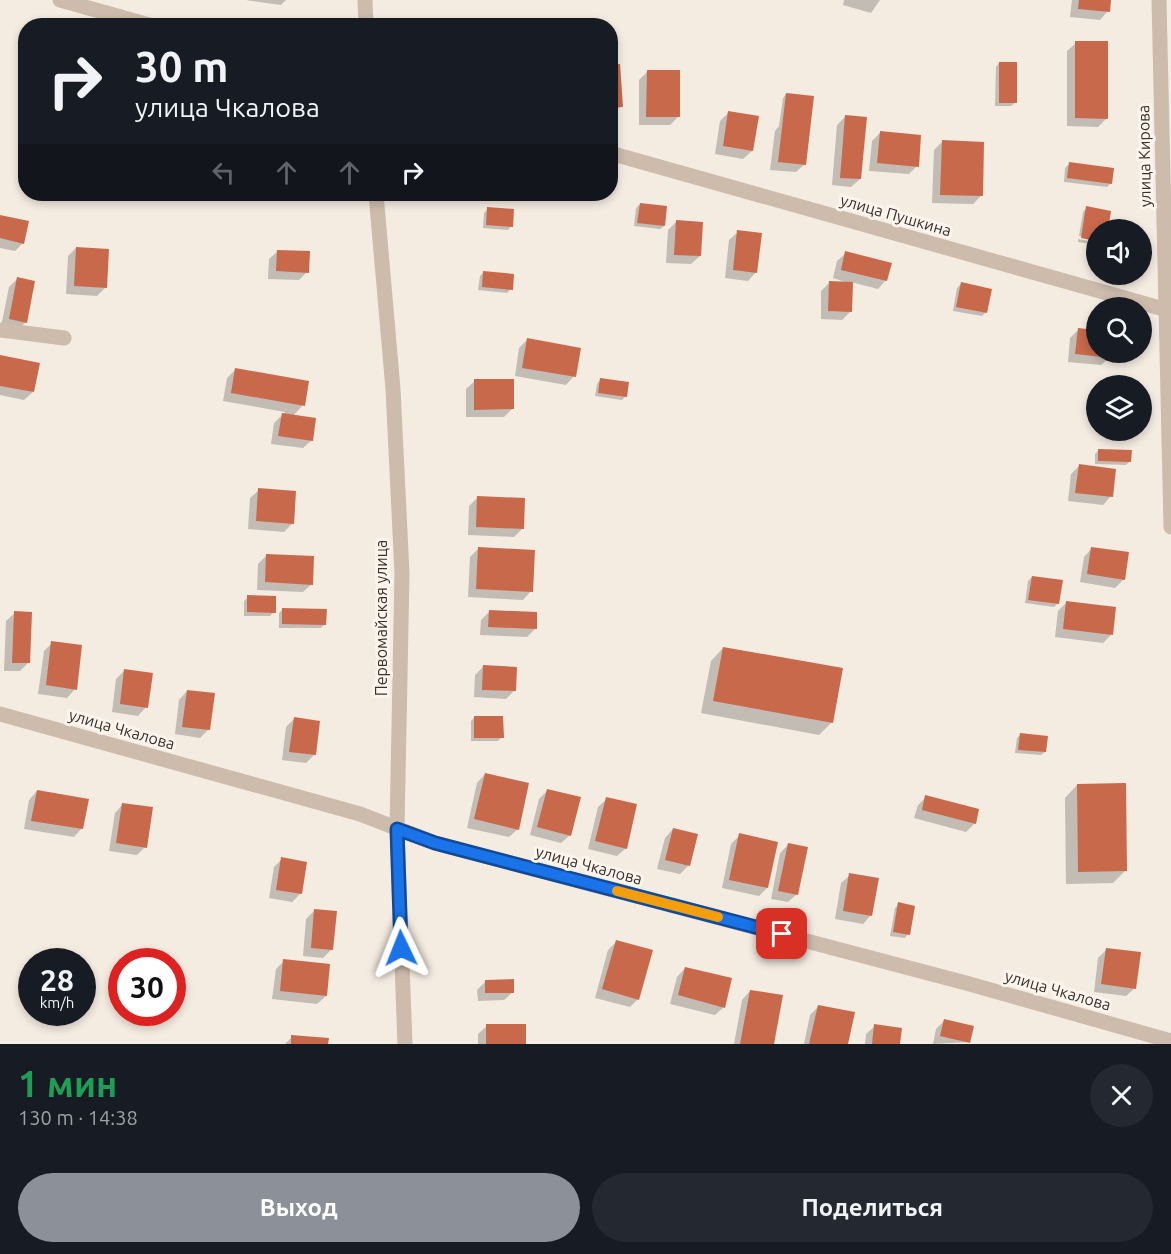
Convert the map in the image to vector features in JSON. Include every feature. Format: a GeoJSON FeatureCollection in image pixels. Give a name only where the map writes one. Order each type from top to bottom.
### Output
{"type":"FeatureCollection","features":[{"type":"Feature","properties":{"kind":"street"},"geometry":{"type":"LineString","coordinates":[[60,0],[124,18]]}},
{"type":"Feature","properties":{"kind":"street"},"geometry":{"type":"LineString","coordinates":[[365,0],[366,18]]}},
{"type":"Feature","properties":{"kind":"street","name":"улица Кирова"},"geometry":{"type":"LineString","coordinates":[[1160,0],[1171,527]]}},
{"type":"Feature","properties":{"kind":"street","name":"улица Пушкина"},"geometry":{"type":"LineString","coordinates":[[618,155],[1168,310]]}},
{"type":"Feature","properties":{"kind":"street","name":"Первомайская улица"},"geometry":{"type":"LineString","coordinates":[[377,201],[393,389],[402,573],[397,829],[405,1044]]}},
{"type":"Feature","properties":{"kind":"street"},"geometry":{"type":"LineString","coordinates":[[0,330],[64,338]]}},
{"type":"Feature","properties":{"kind":"street","name":"улица Чкалова"},"geometry":{"type":"LineString","coordinates":[[0,714],[360,814],[435,843],[966,983],[1171,1041]]}},
{"type":"Feature","properties":{"kind":"building"},"geometry":{"type":"Polygon","coordinates":[[[1079,0],[1111,0],[1110,12],[1078,9],[1079,0]]]}},
{"type":"Feature","properties":{"kind":"building"},"geometry":{"type":"Polygon","coordinates":[[[1075,41],[1108,41],[1108,119],[1075,118],[1075,41]]]}},
{"type":"Feature","properties":{"kind":"building"},"geometry":{"type":"Polygon","coordinates":[[[999,62],[1017,62],[1017,103],[999,103],[999,62]]]}},
{"type":"Feature","properties":{"kind":"building"},"geometry":{"type":"Polygon","coordinates":[[[618,64],[620,64],[623,107],[618,107],[618,64]]]}},
{"type":"Feature","properties":{"kind":"building"},"geometry":{"type":"Polygon","coordinates":[[[647,70],[680,70],[680,117],[646,117],[647,70]]]}},
{"type":"Feature","properties":{"kind":"building"},"geometry":{"type":"Polygon","coordinates":[[[786,93],[814,96],[806,165],[778,162],[786,93]]]}},
{"type":"Feature","properties":{"kind":"building"},"geometry":{"type":"Polygon","coordinates":[[[728,111],[759,116],[753,151],[723,146],[728,111]]]}},
{"type":"Feature","properties":{"kind":"building"},"geometry":{"type":"Polygon","coordinates":[[[845,115],[867,117],[861,179],[840,178],[845,115]]]}},
{"type":"Feature","properties":{"kind":"building"},"geometry":{"type":"Polygon","coordinates":[[[880,131],[921,135],[919,167],[877,163],[880,131]]]}},
{"type":"Feature","properties":{"kind":"building"},"geometry":{"type":"Polygon","coordinates":[[[942,140],[984,142],[983,196],[940,195],[942,140]]]}},
{"type":"Feature","properties":{"kind":"building"},"geometry":{"type":"Polygon","coordinates":[[[1069,162],[1114,168],[1112,184],[1067,178],[1069,162]]]}},
{"type":"Feature","properties":{"kind":"building"},"geometry":{"type":"Polygon","coordinates":[[[640,203],[667,206],[665,226],[637,223],[640,203]]]}},
{"type":"Feature","properties":{"kind":"building"},"geometry":{"type":"Polygon","coordinates":[[[1086,206],[1111,211],[1110,219],[1086,219],[1086,239],[1081,238],[1086,206]]]}},
{"type":"Feature","properties":{"kind":"building"},"geometry":{"type":"Polygon","coordinates":[[[487,207],[514,209],[513,227],[486,225],[487,207]]]}},
{"type":"Feature","properties":{"kind":"building"},"geometry":{"type":"Polygon","coordinates":[[[0,215],[29,221],[24,244],[0,238],[0,215]]]}},
{"type":"Feature","properties":{"kind":"building"},"geometry":{"type":"Polygon","coordinates":[[[676,220],[703,222],[701,256],[674,255],[676,220]]]}},
{"type":"Feature","properties":{"kind":"building"},"geometry":{"type":"Polygon","coordinates":[[[737,230],[762,233],[757,273],[733,270],[737,230]]]}},
{"type":"Feature","properties":{"kind":"building"},"geometry":{"type":"Polygon","coordinates":[[[76,247],[109,249],[107,288],[74,286],[76,247]]]}},
{"type":"Feature","properties":{"kind":"building"},"geometry":{"type":"Polygon","coordinates":[[[277,250],[310,251],[309,273],[276,271],[277,250]]]}},
{"type":"Feature","properties":{"kind":"building"},"geometry":{"type":"Polygon","coordinates":[[[845,251],[892,263],[887,281],[841,270],[845,251]]]}},
{"type":"Feature","properties":{"kind":"building"},"geometry":{"type":"Polygon","coordinates":[[[483,271],[514,274],[513,290],[482,287],[483,271]]]}},
{"type":"Feature","properties":{"kind":"building"},"geometry":{"type":"Polygon","coordinates":[[[17,277],[35,281],[27,323],[9,319],[17,277]]]}},
{"type":"Feature","properties":{"kind":"building"},"geometry":{"type":"Polygon","coordinates":[[[829,281],[853,282],[852,312],[828,311],[829,281]]]}},
{"type":"Feature","properties":{"kind":"building"},"geometry":{"type":"Polygon","coordinates":[[[961,282],[992,289],[987,313],[956,307],[961,282]]]}},
{"type":"Feature","properties":{"kind":"building"},"geometry":{"type":"Polygon","coordinates":[[[1078,328],[1086,329],[1086,355],[1075,354],[1078,328]]]}},
{"type":"Feature","properties":{"kind":"building"},"geometry":{"type":"Polygon","coordinates":[[[527,338],[581,348],[576,377],[522,368],[527,338]]]}},
{"type":"Feature","properties":{"kind":"building"},"geometry":{"type":"Polygon","coordinates":[[[0,355],[40,363],[34,392],[0,386],[0,355]]]}},
{"type":"Feature","properties":{"kind":"building"},"geometry":{"type":"Polygon","coordinates":[[[235,368],[309,381],[305,406],[231,393],[235,368]]]}},
{"type":"Feature","properties":{"kind":"building"},"geometry":{"type":"Polygon","coordinates":[[[600,378],[629,382],[627,397],[598,393],[600,378]]]}},
{"type":"Feature","properties":{"kind":"building"},"geometry":{"type":"Polygon","coordinates":[[[474,379],[514,379],[514,409],[474,410],[474,379]]]}},
{"type":"Feature","properties":{"kind":"building"},"geometry":{"type":"Polygon","coordinates":[[[282,413],[316,418],[313,441],[278,436],[282,413]]]}},
{"type":"Feature","properties":{"kind":"building"},"geometry":{"type":"Polygon","coordinates":[[[1098,449],[1132,450],[1131,462],[1098,461],[1098,449]]]}},
{"type":"Feature","properties":{"kind":"building"},"geometry":{"type":"Polygon","coordinates":[[[1079,464],[1116,469],[1113,497],[1075,493],[1079,464]]]}},
{"type":"Feature","properties":{"kind":"building"},"geometry":{"type":"Polygon","coordinates":[[[258,488],[296,491],[294,524],[256,521],[258,488]]]}},
{"type":"Feature","properties":{"kind":"building"},"geometry":{"type":"Polygon","coordinates":[[[477,496],[525,498],[524,529],[476,527],[477,496]]]}},
{"type":"Feature","properties":{"kind":"building"},"geometry":{"type":"Polygon","coordinates":[[[478,547],[535,550],[533,592],[476,589],[478,547]]]}},
{"type":"Feature","properties":{"kind":"building"},"geometry":{"type":"Polygon","coordinates":[[[1091,547],[1129,552],[1125,580],[1087,574],[1091,547]]]}},
{"type":"Feature","properties":{"kind":"building"},"geometry":{"type":"Polygon","coordinates":[[[266,554],[314,556],[313,585],[265,582],[266,554]]]}},
{"type":"Feature","properties":{"kind":"building"},"geometry":{"type":"Polygon","coordinates":[[[1032,576],[1063,580],[1059,604],[1028,600],[1032,576]]]}},
{"type":"Feature","properties":{"kind":"building"},"geometry":{"type":"Polygon","coordinates":[[[247,595],[276,596],[276,613],[247,612],[247,595]]]}},
{"type":"Feature","properties":{"kind":"building"},"geometry":{"type":"Polygon","coordinates":[[[1066,601],[1116,607],[1113,635],[1063,629],[1066,601]]]}},
{"type":"Feature","properties":{"kind":"building"},"geometry":{"type":"Polygon","coordinates":[[[282,608],[327,609],[326,625],[282,624],[282,608]]]}},
{"type":"Feature","properties":{"kind":"building"},"geometry":{"type":"Polygon","coordinates":[[[489,610],[537,612],[537,629],[488,627],[489,610]]]}},
{"type":"Feature","properties":{"kind":"building"},"geometry":{"type":"Polygon","coordinates":[[[14,611],[32,612],[30,663],[12,663],[14,611]]]}},
{"type":"Feature","properties":{"kind":"building"},"geometry":{"type":"Polygon","coordinates":[[[51,641],[82,645],[77,690],[46,685],[51,641]]]}},
{"type":"Feature","properties":{"kind":"building"},"geometry":{"type":"Polygon","coordinates":[[[723,647],[843,668],[833,723],[713,701],[723,647]]]}},
{"type":"Feature","properties":{"kind":"building"},"geometry":{"type":"Polygon","coordinates":[[[483,665],[517,667],[516,691],[482,690],[483,665]]]}},
{"type":"Feature","properties":{"kind":"building"},"geometry":{"type":"Polygon","coordinates":[[[124,669],[153,673],[148,708],[120,704],[124,669]]]}},
{"type":"Feature","properties":{"kind":"building"},"geometry":{"type":"Polygon","coordinates":[[[187,690],[215,693],[210,730],[182,727],[187,690]]]}},
{"type":"Feature","properties":{"kind":"building"},"geometry":{"type":"Polygon","coordinates":[[[474,716],[503,716],[504,738],[474,738],[474,716]]]}},
{"type":"Feature","properties":{"kind":"building"},"geometry":{"type":"Polygon","coordinates":[[[294,717],[320,721],[316,755],[289,752],[294,717]]]}},
{"type":"Feature","properties":{"kind":"building"},"geometry":{"type":"Polygon","coordinates":[[[1020,733],[1048,736],[1046,752],[1018,750],[1020,733]]]}},
{"type":"Feature","properties":{"kind":"building"},"geometry":{"type":"Polygon","coordinates":[[[485,773],[529,783],[519,830],[474,819],[485,773]]]}},
{"type":"Feature","properties":{"kind":"building"},"geometry":{"type":"Polygon","coordinates":[[[1126,783],[1127,871],[1078,872],[1077,784],[1126,783]]]}},
{"type":"Feature","properties":{"kind":"building"},"geometry":{"type":"Polygon","coordinates":[[[547,789],[581,797],[571,836],[537,827],[547,789]]]}},
{"type":"Feature","properties":{"kind":"building"},"geometry":{"type":"Polygon","coordinates":[[[37,790],[89,799],[83,829],[31,821],[37,790]]]}},
{"type":"Feature","properties":{"kind":"building"},"geometry":{"type":"Polygon","coordinates":[[[925,795],[979,809],[976,824],[922,810],[925,795]]]}},
{"type":"Feature","properties":{"kind":"building"},"geometry":{"type":"Polygon","coordinates":[[[606,797],[637,804],[627,849],[595,841],[606,797]]]}},
{"type":"Feature","properties":{"kind":"building"},"geometry":{"type":"Polygon","coordinates":[[[122,803],[153,807],[147,848],[116,843],[122,803]]]}},
{"type":"Feature","properties":{"kind":"building"},"geometry":{"type":"Polygon","coordinates":[[[673,828],[698,834],[690,866],[665,860],[673,828]]]}},
{"type":"Feature","properties":{"kind":"building"},"geometry":{"type":"Polygon","coordinates":[[[739,833],[778,842],[768,888],[729,880],[739,833]]]}},
{"type":"Feature","properties":{"kind":"building"},"geometry":{"type":"Polygon","coordinates":[[[788,843],[808,847],[798,895],[778,891],[788,843]]]}},
{"type":"Feature","properties":{"kind":"building"},"geometry":{"type":"Polygon","coordinates":[[[281,857],[307,862],[302,894],[276,890],[281,857]]]}},
{"type":"Feature","properties":{"kind":"building"},"geometry":{"type":"Polygon","coordinates":[[[849,873],[879,878],[872,916],[843,911],[849,873]]]}},
{"type":"Feature","properties":{"kind":"building"},"geometry":{"type":"Polygon","coordinates":[[[898,902],[915,906],[910,935],[893,932],[898,902]]]}},
{"type":"Feature","properties":{"kind":"building"},"geometry":{"type":"Polygon","coordinates":[[[314,909],[337,911],[333,950],[311,948],[314,909]]]}},
{"type":"Feature","properties":{"kind":"building"},"geometry":{"type":"Polygon","coordinates":[[[616,940],[653,950],[639,1000],[602,989],[616,940]]]}},
{"type":"Feature","properties":{"kind":"building"},"geometry":{"type":"Polygon","coordinates":[[[1106,948],[1141,952],[1136,989],[1101,984],[1106,948]]]}},
{"type":"Feature","properties":{"kind":"building"},"geometry":{"type":"Polygon","coordinates":[[[283,959],[330,964],[327,996],[280,991],[283,959]]]}},
{"type":"Feature","properties":{"kind":"building"},"geometry":{"type":"Polygon","coordinates":[[[685,967],[732,978],[725,1008],[678,995],[685,967]]]}},
{"type":"Feature","properties":{"kind":"building"},"geometry":{"type":"Polygon","coordinates":[[[514,979],[514,993],[485,993],[485,980],[514,979]]]}},
{"type":"Feature","properties":{"kind":"building"},"geometry":{"type":"Polygon","coordinates":[[[750,990],[783,995],[774,1044],[740,1044],[750,990]]]}},
{"type":"Feature","properties":{"kind":"building"},"geometry":{"type":"Polygon","coordinates":[[[818,1005],[855,1012],[848,1044],[809,1044],[818,1005]]]}},
{"type":"Feature","properties":{"kind":"building"},"geometry":{"type":"Polygon","coordinates":[[[944,1019],[974,1026],[970,1043],[940,1036],[944,1019]]]}},
{"type":"Feature","properties":{"kind":"building"},"geometry":{"type":"Polygon","coordinates":[[[486,1024],[526,1024],[526,1044],[486,1044],[486,1024]]]}},
{"type":"Feature","properties":{"kind":"building"},"geometry":{"type":"Polygon","coordinates":[[[874,1024],[902,1028],[900,1044],[872,1044],[874,1024]]]}},
{"type":"Feature","properties":{"kind":"building"},"geometry":{"type":"Polygon","coordinates":[[[291,1035],[329,1038],[328,1044],[291,1044],[291,1035]]]}},
{"type":"Feature","properties":{"kind":"slow traffic"},"geometry":{"type":"LineString","coordinates":[[617,891],[718,917]]}},
{"type":"Feature","properties":{"kind":"route"},"geometry":{"type":"LineString","coordinates":[[401,948],[397,829],[435,843],[782,934]]}}]}
